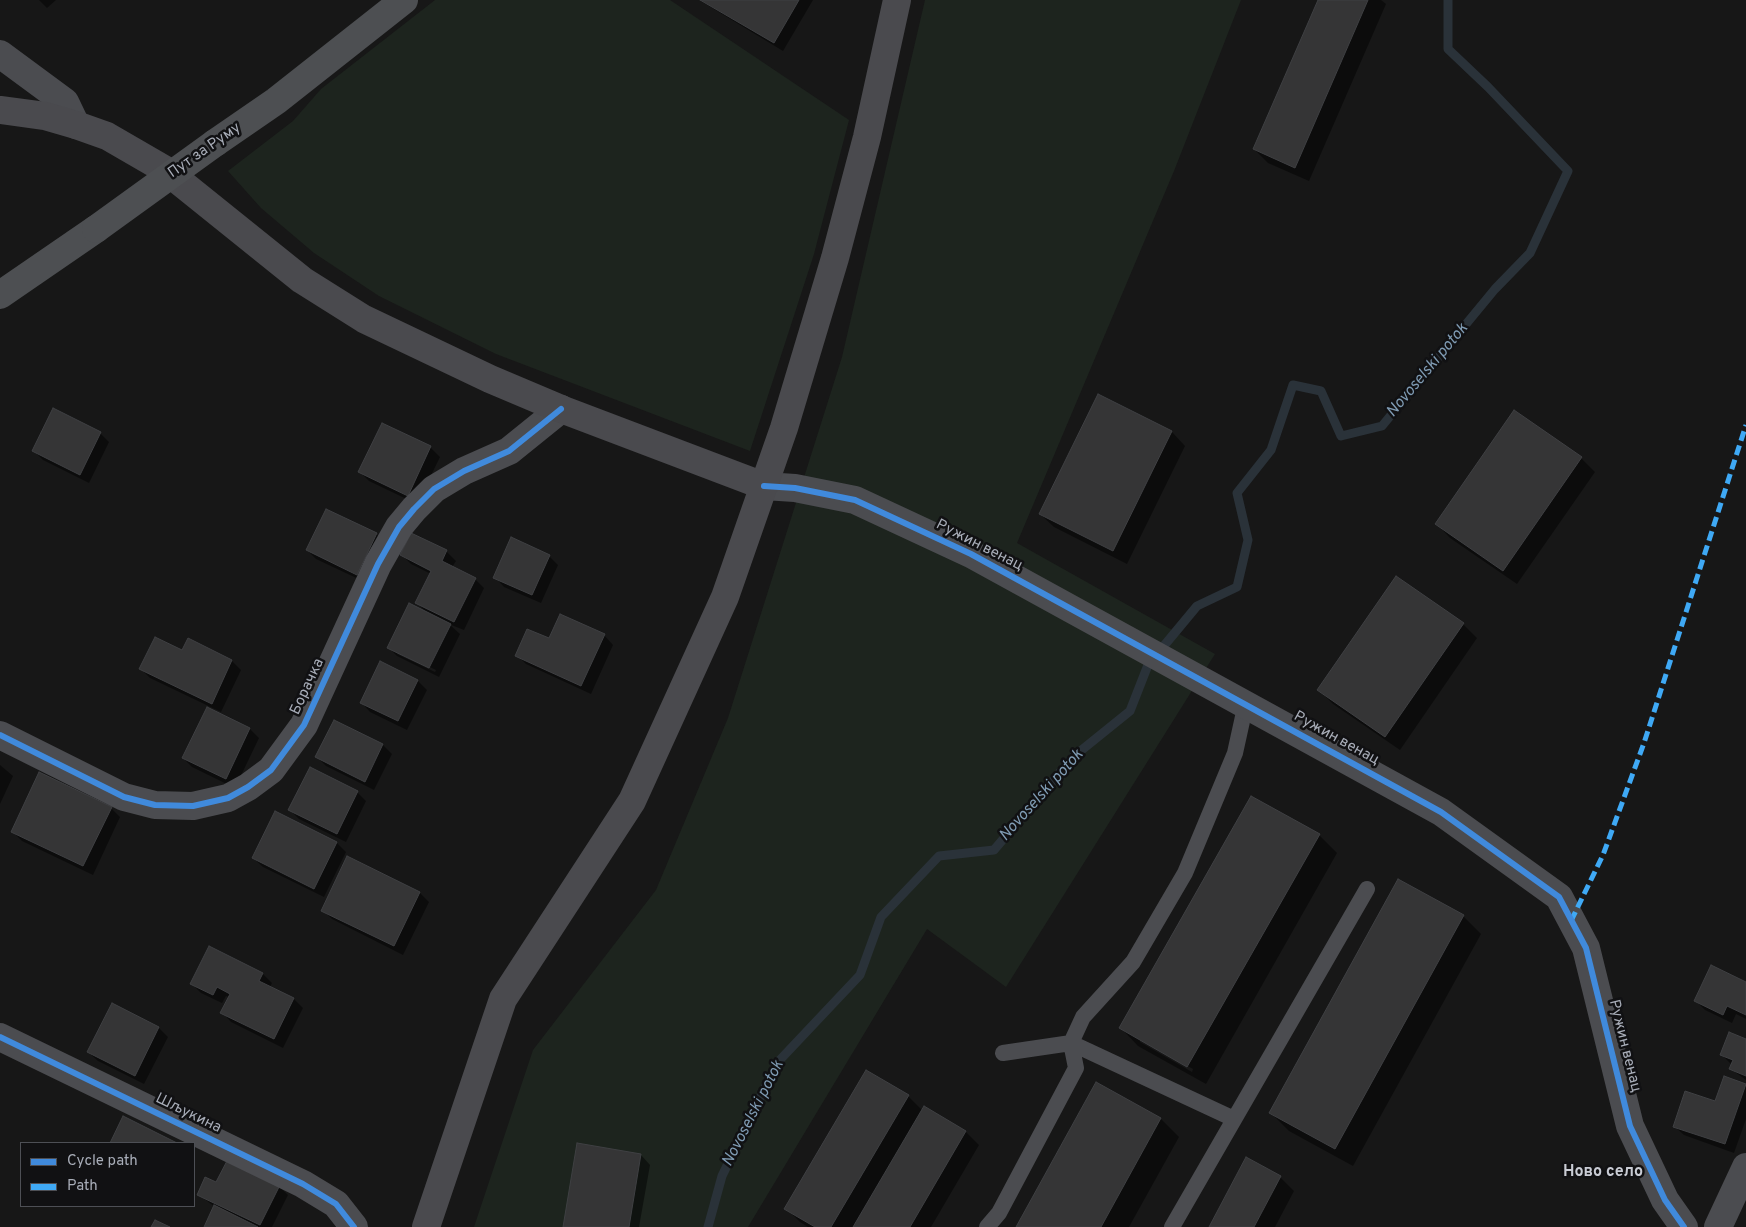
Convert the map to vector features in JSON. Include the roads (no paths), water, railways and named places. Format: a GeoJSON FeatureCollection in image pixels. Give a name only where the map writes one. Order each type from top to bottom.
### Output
{"type":"FeatureCollection","features":[{"type":"Feature","properties":{"kind":"main road","name":"Пут за Руму"},"geometry":{"type":"LineString","coordinates":[[0,295],[276,100],[404,0]]}},
{"type":"Feature","properties":{"kind":"main road"},"geometry":{"type":"LineString","coordinates":[[426,1227],[503,999],[632,801],[725,597],[784,428],[835,258],[867,137],[897,0]]}},
{"type":"Feature","properties":{"kind":"main road"},"geometry":{"type":"LineString","coordinates":[[0,110],[45,116],[107,136],[164,169],[302,280],[364,320],[490,379],[561,409],[764,486]]}},
{"type":"Feature","properties":{"kind":"street"},"geometry":{"type":"LineString","coordinates":[[0,54],[65,102],[76,125]]}},
{"type":"Feature","properties":{"kind":"street","name":"Борачка"},"geometry":{"type":"LineString","coordinates":[[0,735],[124,797],[155,805],[193,806],[228,798],[248,787],[271,770],[304,725],[378,564],[399,527],[434,489],[464,471],[509,451],[561,409]]}},
{"type":"Feature","properties":{"kind":"street","name":"Ружин венац"},"geometry":{"type":"LineString","coordinates":[[764,486],[795,488],[855,500],[971,554],[1246,703],[1441,812],[1558,897],[1586,948],[1630,1126],[1664,1200],[1684,1227]]}},
{"type":"Feature","properties":{"kind":"street","name":"Шљукина"},"geometry":{"type":"LineString","coordinates":[[0,1037],[304,1184],[336,1204],[354,1227]]}},
{"type":"Feature","properties":{"kind":"street"},"geometry":{"type":"LineString","coordinates":[[1718,1227],[1746,1167]]}},
{"type":"Feature","properties":{"kind":"lane"},"geometry":{"type":"LineString","coordinates":[[987,1227],[999,1213],[1076,1068],[1071,1043],[1083,1017],[1133,962],[1185,873],[1235,753],[1246,703]]}},
{"type":"Feature","properties":{"kind":"lane"},"geometry":{"type":"LineString","coordinates":[[1172,1227],[1367,889]]}},
{"type":"Feature","properties":{"kind":"lane"},"geometry":{"type":"LineString","coordinates":[[1003,1053],[1071,1043],[1234,1119]]}},
{"type":"Feature","properties":{"kind":"waterway","name":"Novoselski potok"},"geometry":{"type":"LineString","coordinates":[[708,1227],[722,1176],[777,1063],[860,975],[881,917],[939,856],[994,850],[1073,757],[1130,711],[1148,665],[1197,606],[1237,587],[1248,540],[1237,493],[1271,450],[1293,385],[1321,391],[1341,436],[1382,426],[1495,289],[1530,253],[1568,171],[1488,87],[1448,49],[1448,0]]}},
{"type":"Feature","properties":{"kind":"district","name":"Ново село"},"geometry":{"type":"Point","coordinates":[1603,1173]}}]}
